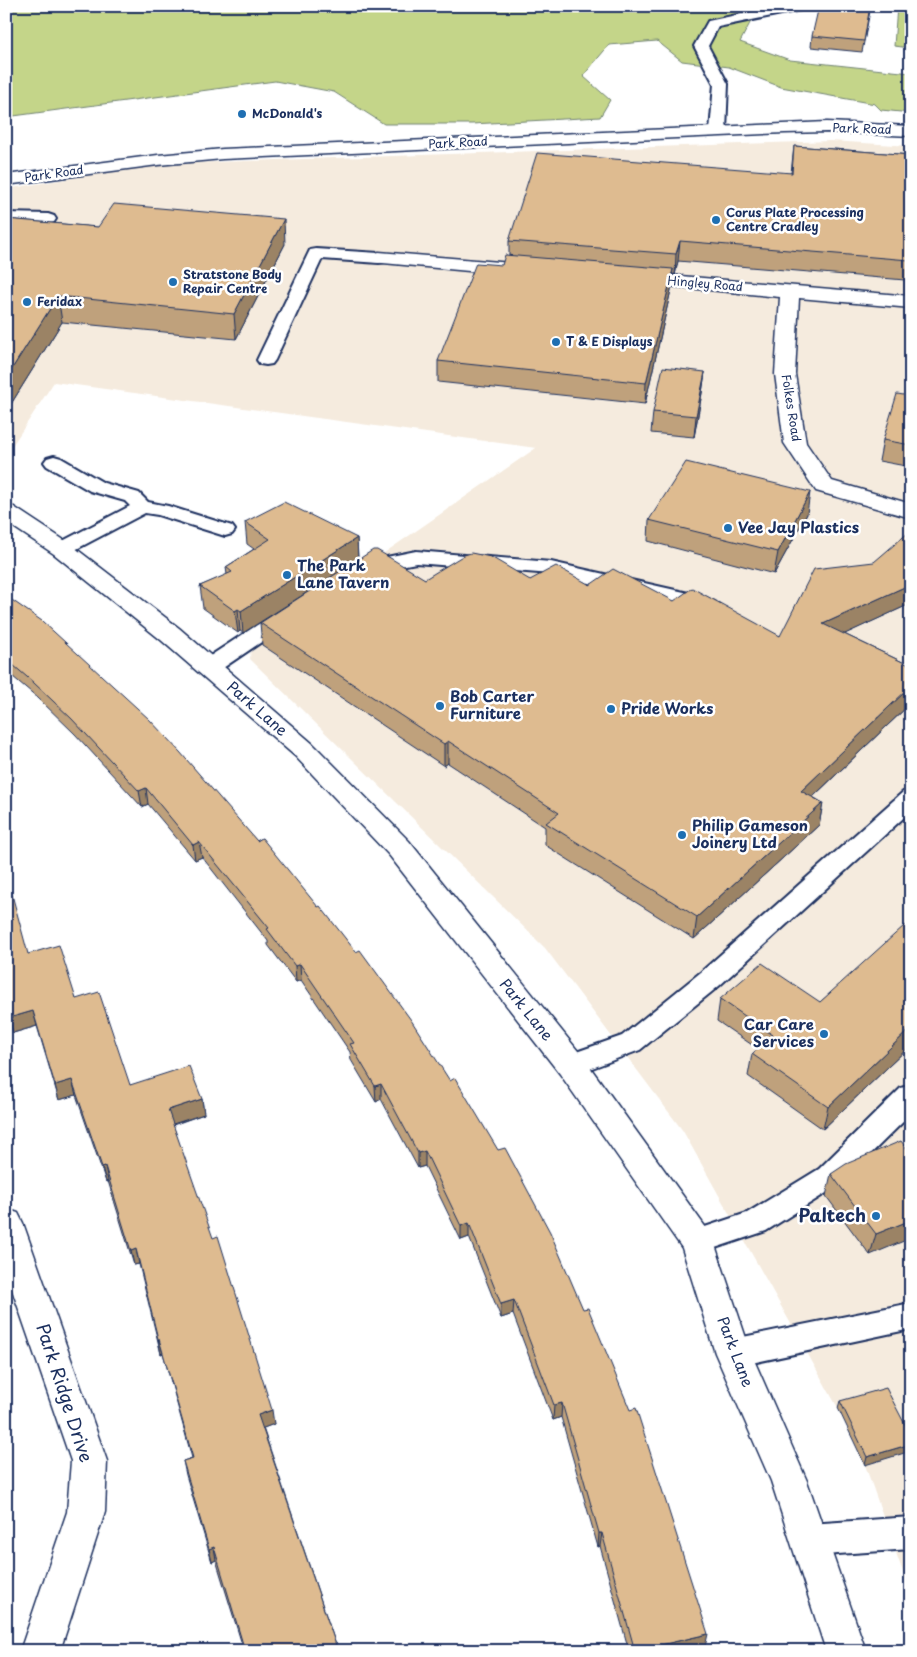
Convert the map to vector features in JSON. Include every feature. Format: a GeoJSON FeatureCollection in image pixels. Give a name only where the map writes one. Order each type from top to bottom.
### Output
{"type":"FeatureCollection","features":[{"type":"Feature","properties":{"kind":"main road","name":"Park Road"},"geometry":{"type":"LineString","coordinates":[[6,180],[158,160],[223,154],[827,127],[911,131]]}},
{"type":"Feature","properties":{"kind":"main road"},"geometry":{"type":"LineString","coordinates":[[379,258],[526,270]]}},
{"type":"Feature","properties":{"kind":"main road","name":"Hingley Road"},"geometry":{"type":"LineString","coordinates":[[614,277],[911,302]]}},
{"type":"Feature","properties":{"kind":"main road","name":"Folkes Road"},"geometry":{"type":"LineString","coordinates":[[790,291],[785,374],[795,444],[824,486],[911,511]]}},
{"type":"Feature","properties":{"kind":"main road","name":"Park Lane"},"geometry":{"type":"LineString","coordinates":[[6,512],[62,549],[170,634],[304,750],[398,848],[571,1065],[697,1242],[733,1353],[789,1481],[846,1651]]}},
{"type":"Feature","properties":{"kind":"main road","name":"Park Ridge Drive"},"geometry":{"type":"LineString","coordinates":[[6,1223],[89,1461],[86,1512],[40,1651]]}},
{"type":"Feature","properties":{"kind":"lane"},"geometry":{"type":"LineString","coordinates":[[718,131],[721,84],[701,46],[713,24],[801,6]]}},
{"type":"Feature","properties":{"kind":"lane"},"geometry":{"type":"LineString","coordinates":[[6,218],[48,219]]}},
{"type":"Feature","properties":{"kind":"lane"},"geometry":{"type":"LineString","coordinates":[[266,360],[316,254],[379,258]]}},
{"type":"Feature","properties":{"kind":"lane"},"geometry":{"type":"LineString","coordinates":[[54,462],[97,487],[132,497],[142,507],[161,510],[224,530]]}},
{"type":"Feature","properties":{"kind":"lane"},"geometry":{"type":"LineString","coordinates":[[62,549],[142,507]]}},
{"type":"Feature","properties":{"kind":"lane"},"geometry":{"type":"LineString","coordinates":[[351,575],[367,565],[416,557],[551,568],[695,601],[728,616]]}},
{"type":"Feature","properties":{"kind":"lane"},"geometry":{"type":"LineString","coordinates":[[209,667],[303,605]]}},
{"type":"Feature","properties":{"kind":"lane"},"geometry":{"type":"LineString","coordinates":[[571,1065],[631,1043],[710,979],[911,798]]}},
{"type":"Feature","properties":{"kind":"lane"},"geometry":{"type":"LineString","coordinates":[[697,1242],[756,1222],[829,1177],[911,1096]]}},
{"type":"Feature","properties":{"kind":"lane"},"geometry":{"type":"LineString","coordinates":[[733,1353],[911,1316]]}},
{"type":"Feature","properties":{"kind":"lane"},"geometry":{"type":"LineString","coordinates":[[809,1540],[911,1533]]}},
{"type":"Feature","properties":{"kind":"shaded area"},"geometry":{"type":"Polygon","coordinates":[[[831,141],[911,146],[911,1595],[865,1465],[838,1408],[683,1131],[545,948],[250,659],[251,645],[536,448],[54,382],[6,455],[6,189],[157,164],[831,141]]]}},
{"type":"Feature","properties":{"kind":"green space"},"geometry":{"type":"Polygon","coordinates":[[[6,6],[759,6],[740,42],[790,60],[911,73],[911,113],[881,110],[875,104],[781,87],[729,67],[682,61],[657,41],[609,45],[583,76],[610,100],[600,117],[472,124],[384,124],[334,92],[275,81],[6,117],[6,6]]]}},
{"type":"Feature","properties":{"kind":"green space"},"geometry":{"type":"Polygon","coordinates":[[[897,6],[911,6],[911,48],[894,46],[897,6]]]}},
{"type":"Feature","properties":{"kind":"building"},"geometry":{"type":"Polygon","coordinates":[[[819,6],[870,6],[864,41],[812,36],[819,6]]]}},
{"type":"Feature","properties":{"kind":"building","name":"Corus Plate Processing Centre Cradley"},"geometry":{"type":"Polygon","coordinates":[[[794,146],[911,155],[911,274],[909,273],[909,260],[680,241],[676,254],[509,241],[537,153],[792,173],[794,146]]]}},
{"type":"Feature","properties":{"kind":"building"},"geometry":{"type":"Polygon","coordinates":[[[114,204],[284,219],[234,314],[58,296],[6,378],[6,219],[98,227],[114,204]]]}},
{"type":"Feature","properties":{"kind":"building","name":"T & E Displays"},"geometry":{"type":"Polygon","coordinates":[[[505,255],[673,269],[646,383],[438,361],[476,263],[502,265],[505,255]]]}},
{"type":"Feature","properties":{"kind":"building"},"geometry":{"type":"Polygon","coordinates":[[[909,289],[911,289],[911,445],[883,440],[897,394],[910,396],[909,289]]]}},
{"type":"Feature","properties":{"kind":"building"},"geometry":{"type":"Polygon","coordinates":[[[663,367],[705,372],[696,416],[653,412],[663,367]]]}},
{"type":"Feature","properties":{"kind":"building","name":"Vee Jay Plastics"},"geometry":{"type":"Polygon","coordinates":[[[686,462],[810,492],[778,552],[649,520],[686,462]]]}},
{"type":"Feature","properties":{"kind":"building","name":"The Park Lane Tavern"},"geometry":{"type":"Polygon","coordinates":[[[284,502],[357,538],[241,611],[238,609],[235,611],[200,586],[232,572],[226,567],[270,539],[245,522],[284,502]]]}},
{"type":"Feature","properties":{"kind":"building"},"geometry":{"type":"Polygon","coordinates":[[[909,532],[911,533],[911,584],[823,624],[911,666],[911,686],[801,791],[823,803],[697,917],[546,823],[559,813],[448,741],[444,744],[260,623],[373,550],[377,550],[425,579],[464,555],[471,553],[491,557],[530,580],[556,566],[590,585],[613,569],[674,601],[692,588],[780,636],[814,569],[874,562],[909,532]]]}},
{"type":"Feature","properties":{"kind":"building"},"geometry":{"type":"Polygon","coordinates":[[[6,596],[42,621],[149,719],[257,841],[262,838],[356,952],[360,950],[411,1020],[450,1081],[455,1078],[498,1150],[505,1148],[550,1232],[583,1309],[588,1308],[630,1410],[636,1408],[708,1634],[635,1651],[602,1533],[599,1533],[562,1403],[554,1405],[514,1300],[501,1304],[469,1223],[461,1226],[425,1151],[418,1153],[381,1084],[375,1086],[350,1044],[354,1043],[300,964],[295,966],[267,929],[269,928],[199,842],[193,845],[146,788],[139,791],[72,719],[6,659],[6,596]]]}},
{"type":"Feature","properties":{"kind":"building"},"geometry":{"type":"Polygon","coordinates":[[[11,891],[28,954],[59,945],[76,999],[99,992],[130,1085],[189,1066],[202,1099],[168,1110],[213,1238],[218,1236],[272,1410],[258,1415],[338,1651],[245,1651],[214,1547],[209,1549],[183,1461],[193,1458],[158,1339],[136,1249],[131,1251],[105,1166],[102,1167],[72,1080],[55,1085],[33,1011],[9,1018],[6,1009],[6,892],[11,891]]]}},
{"type":"Feature","properties":{"kind":"building","name":"Car Care Services"},"geometry":{"type":"Polygon","coordinates":[[[905,925],[911,929],[911,1028],[828,1107],[752,1054],[773,1035],[720,999],[762,963],[820,1002],[905,925]]]}},
{"type":"Feature","properties":{"kind":"building","name":"Paltech"},"geometry":{"type":"Polygon","coordinates":[[[901,1141],[911,1154],[911,1220],[876,1234],[831,1174],[846,1164],[901,1141]]]}},
{"type":"Feature","properties":{"kind":"building"},"geometry":{"type":"Polygon","coordinates":[[[886,1388],[911,1436],[911,1444],[867,1457],[840,1401],[886,1388]]]}},
{"type":"Feature","properties":{"kind":"building"},"geometry":{"type":"Polygon","coordinates":[[[357,1647],[359,1651],[347,1651],[357,1647]]]}},
{"type":"Feature","properties":{"kind":"place","name":"McDonald's"},"geometry":{"type":"Point","coordinates":[242,114]}},
{"type":"Feature","properties":{"kind":"place","name":"Corus Plate Processing Centre Cradley"},"geometry":{"type":"Point","coordinates":[716,220]}},
{"type":"Feature","properties":{"kind":"place","name":"Stratstone Body Repair Centre"},"geometry":{"type":"Point","coordinates":[173,282]}},
{"type":"Feature","properties":{"kind":"place","name":"Feridax"},"geometry":{"type":"Point","coordinates":[27,302]}},
{"type":"Feature","properties":{"kind":"place","name":"T & E Displays"},"geometry":{"type":"Point","coordinates":[556,342]}},
{"type":"Feature","properties":{"kind":"place","name":"Vee Jay Plastics"},"geometry":{"type":"Point","coordinates":[728,528]}},
{"type":"Feature","properties":{"kind":"place","name":"The Park Lane Tavern"},"geometry":{"type":"Point","coordinates":[287,575]}},
{"type":"Feature","properties":{"kind":"place","name":"Bob Carter Furniture"},"geometry":{"type":"Point","coordinates":[440,706]}},
{"type":"Feature","properties":{"kind":"place","name":"Pride Works"},"geometry":{"type":"Point","coordinates":[611,709]}},
{"type":"Feature","properties":{"kind":"place","name":"Philip Gameson Joinery Ltd"},"geometry":{"type":"Point","coordinates":[682,835]}},
{"type":"Feature","properties":{"kind":"place","name":"Car Care Services"},"geometry":{"type":"Point","coordinates":[824,1034]}},
{"type":"Feature","properties":{"kind":"place","name":"Paltech"},"geometry":{"type":"Point","coordinates":[876,1216]}}]}
